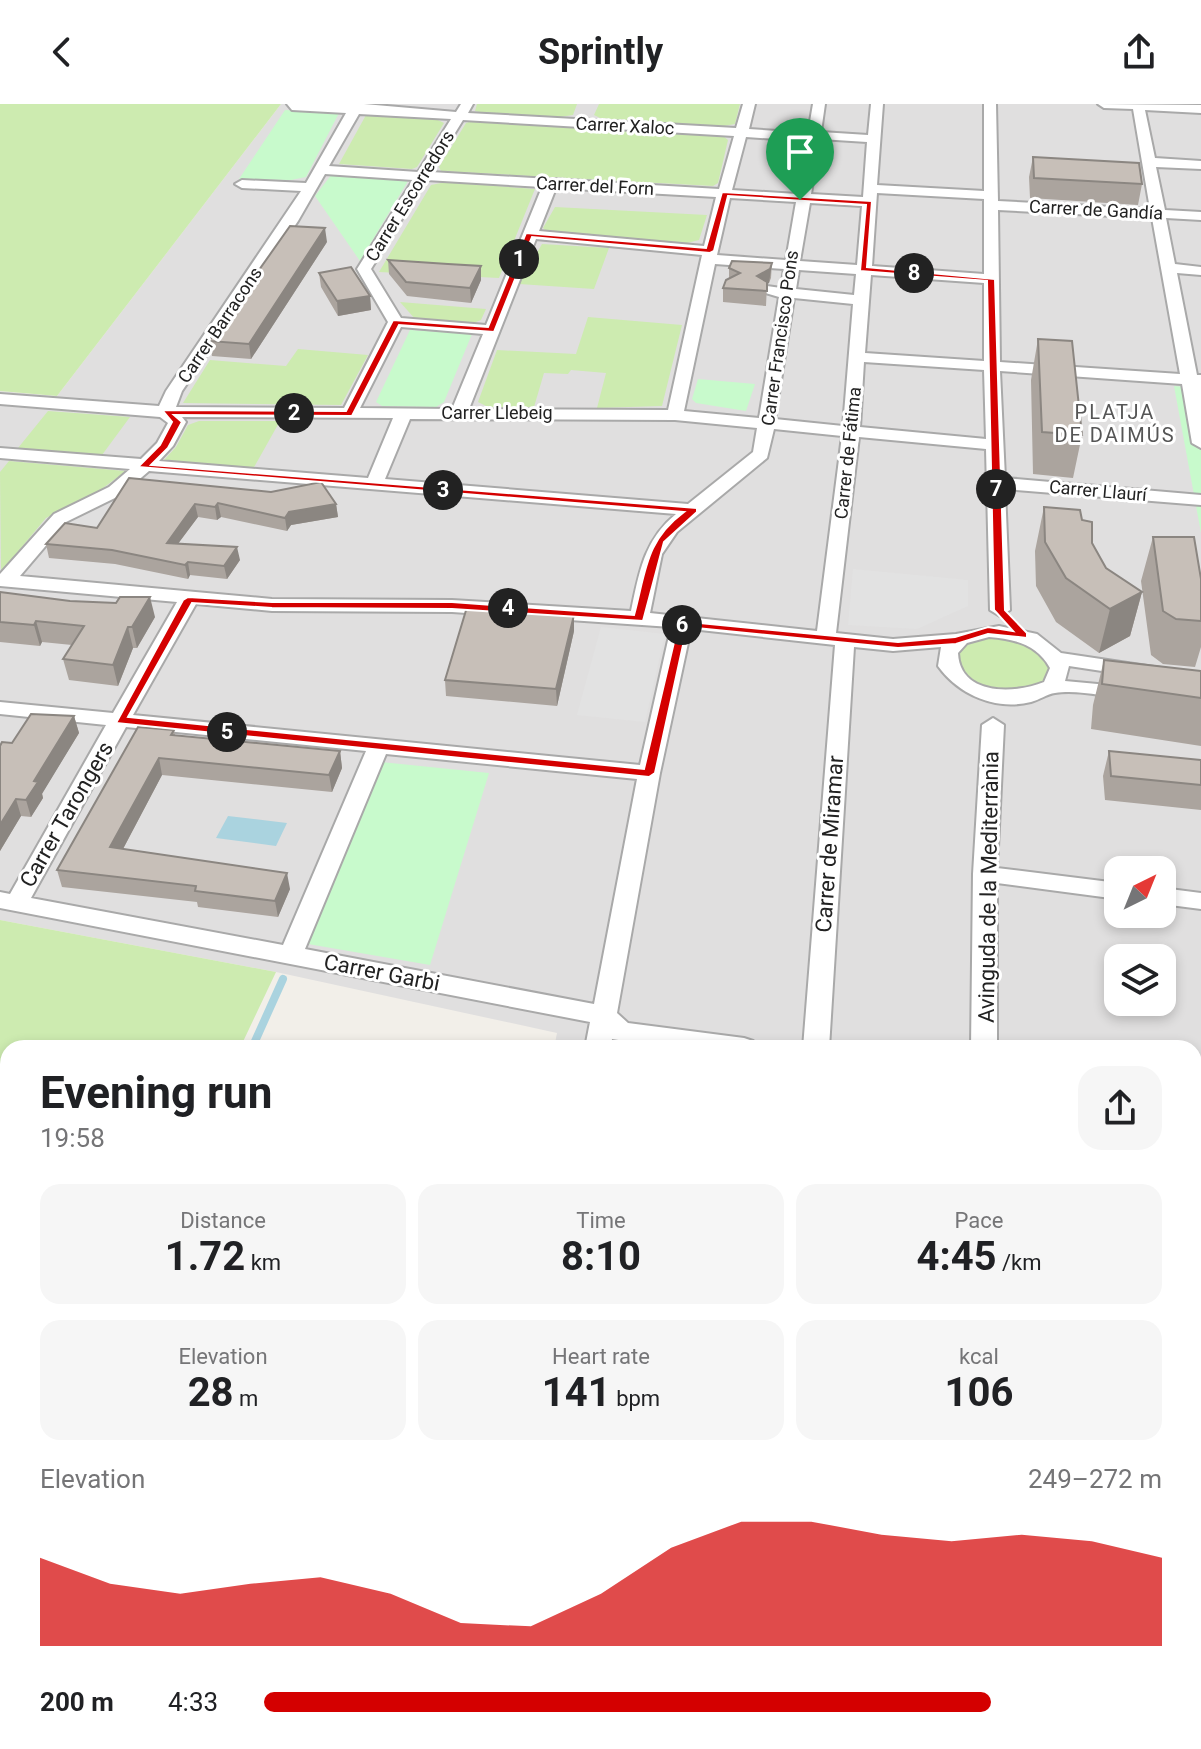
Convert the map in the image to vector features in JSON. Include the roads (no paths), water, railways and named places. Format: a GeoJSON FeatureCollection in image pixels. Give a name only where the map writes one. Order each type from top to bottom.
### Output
{"type":"FeatureCollection","features":[{"type":"Feature","properties":{"kind":"street"},"geometry":{"type":"LineString","coordinates":[[581,123],[589,104]]}},
{"type":"Feature","properties":{"kind":"street"},"geometry":{"type":"LineString","coordinates":[[675,415],[709,286],[709,255],[749,104]]}},
{"type":"Feature","properties":{"kind":"street","name":"Carrer Francisco Pons"},"geometry":{"type":"LineString","coordinates":[[639,619],[659,542],[670,528],[761,454],[768,426],[800,200],[819,104]]}},
{"type":"Feature","properties":{"kind":"street","name":"Carrer de Fátima"},"geometry":{"type":"LineString","coordinates":[[836,638],[877,104]]}},
{"type":"Feature","properties":{"kind":"street"},"geometry":{"type":"LineString","coordinates":[[990,104],[992,368],[1000,610],[1023,635],[1048,649],[1056,658],[1060,668],[1053,686]]}},
{"type":"Feature","properties":{"kind":"street"},"geometry":{"type":"LineString","coordinates":[[1104,104],[1201,109]]}},
{"type":"Feature","properties":{"kind":"street"},"geometry":{"type":"LineString","coordinates":[[1138,105],[1180,333],[1195,379],[1201,443]]}},
{"type":"Feature","properties":{"kind":"street","name":"Carrer Xaloc"},"geometry":{"type":"LineString","coordinates":[[292,106],[464,110],[581,123],[874,139]]}},
{"type":"Feature","properties":{"kind":"street","name":"Carrer Barracons"},"geometry":{"type":"LineString","coordinates":[[3,580],[60,518],[115,491],[164,446],[177,422],[165,412],[174,391],[311,187],[356,107]]}},
{"type":"Feature","properties":{"kind":"street","name":"Carrer Escorredors"},"geometry":{"type":"LineString","coordinates":[[396,322],[364,269],[426,175],[464,110]]}},
{"type":"Feature","properties":{"kind":"street"},"geometry":{"type":"LineString","coordinates":[[1148,162],[1201,165]]}},
{"type":"Feature","properties":{"kind":"street","name":"Carrer del Forn"},"geometry":{"type":"LineString","coordinates":[[320,170],[800,200],[870,196]]}},
{"type":"Feature","properties":{"kind":"street"},"geometry":{"type":"LineString","coordinates":[[459,413],[551,183]]}},
{"type":"Feature","properties":{"kind":"street"},"geometry":{"type":"LineString","coordinates":[[242,184],[311,187]]}},
{"type":"Feature","properties":{"kind":"street","name":"Carrer de Gandía"},"geometry":{"type":"LineString","coordinates":[[870,196],[990,200],[1201,216]]}},
{"type":"Feature","properties":{"kind":"street"},"geometry":{"type":"LineString","coordinates":[[529,234],[790,265],[991,279]]}},
{"type":"Feature","properties":{"kind":"street"},"geometry":{"type":"LineString","coordinates":[[1167,268],[1201,271]]}},
{"type":"Feature","properties":{"kind":"street"},"geometry":{"type":"LineString","coordinates":[[767,291],[861,300]]}},
{"type":"Feature","properties":{"kind":"street"},"geometry":{"type":"LineString","coordinates":[[349,414],[396,322],[491,330]]}},
{"type":"Feature","properties":{"kind":"street"},"geometry":{"type":"LineString","coordinates":[[1180,333],[1201,334]]}},
{"type":"Feature","properties":{"kind":"street"},"geometry":{"type":"LineString","coordinates":[[857,357],[1195,379]]}},
{"type":"Feature","properties":{"kind":"street","name":"Carrer Llebeig"},"geometry":{"type":"LineString","coordinates":[[0,399],[165,412],[675,415],[994,445]]}},
{"type":"Feature","properties":{"kind":"street"},"geometry":{"type":"LineString","coordinates":[[374,485],[404,413]]}},
{"type":"Feature","properties":{"kind":"street"},"geometry":{"type":"LineString","coordinates":[[0,453],[694,510]]}},
{"type":"Feature","properties":{"kind":"street","name":"Carrer Llaurí"},"geometry":{"type":"LineString","coordinates":[[996,483],[1201,500]]}},
{"type":"Feature","properties":{"kind":"street"},"geometry":{"type":"LineString","coordinates":[[3,580],[188,600],[272,605],[452,606],[639,619],[898,645],[997,631],[1023,635]]}},
{"type":"Feature","properties":{"kind":"street","name":"Carrer Tarongers"},"geometry":{"type":"LineString","coordinates":[[8,902],[120,720],[188,600]]}},
{"type":"Feature","properties":{"kind":"street"},"geometry":{"type":"LineString","coordinates":[[949,672],[945,661],[947,650],[1000,610]]}},
{"type":"Feature","properties":{"kind":"street"},"geometry":{"type":"LineString","coordinates":[[599,1040],[649,773],[682,623]]}},
{"type":"Feature","properties":{"kind":"street","name":"Carrer de Miramar"},"geometry":{"type":"LineString","coordinates":[[817,1040],[842,652],[836,638]]}},
{"type":"Feature","properties":{"kind":"street"},"geometry":{"type":"LineString","coordinates":[[898,645],[949,672],[973,691],[993,725],[1026,698],[1053,686],[1145,695]]}},
{"type":"Feature","properties":{"kind":"street"},"geometry":{"type":"LineString","coordinates":[[1056,658],[1201,680]]}},
{"type":"Feature","properties":{"kind":"street"},"geometry":{"type":"LineString","coordinates":[[973,691],[1009,699],[1026,698]]}},
{"type":"Feature","properties":{"kind":"street"},"geometry":{"type":"LineString","coordinates":[[0,708],[649,773]]}},
{"type":"Feature","properties":{"kind":"street","name":"Avinguda de la Mediterrània"},"geometry":{"type":"LineString","coordinates":[[984,1040],[985,874],[993,725]]}},
{"type":"Feature","properties":{"kind":"street"},"geometry":{"type":"LineString","coordinates":[[291,954],[378,748]]}},
{"type":"Feature","properties":{"kind":"street"},"geometry":{"type":"LineString","coordinates":[[985,874],[1104,889]]}},
{"type":"Feature","properties":{"kind":"street"},"geometry":{"type":"LineString","coordinates":[[1176,898],[1201,901]]}},
{"type":"Feature","properties":{"kind":"street","name":"Carrer Garbi"},"geometry":{"type":"LineString","coordinates":[[8,902],[604,1015],[621,1032],[682,1040]]}},
{"type":"Feature","properties":{"kind":"water"},"geometry":{"type":"Polygon","coordinates":[[[228,816],[287,823],[276,846],[216,838],[228,816]]]}},
{"type":"Feature","properties":{"kind":"waterway"},"geometry":{"type":"LineString","coordinates":[[256,1040],[283,979]]}},
{"type":"Feature","properties":{"kind":"district","name":"PLATJA DE DAIMÚS"},"geometry":{"type":"Point","coordinates":[1115,424]}}]}
